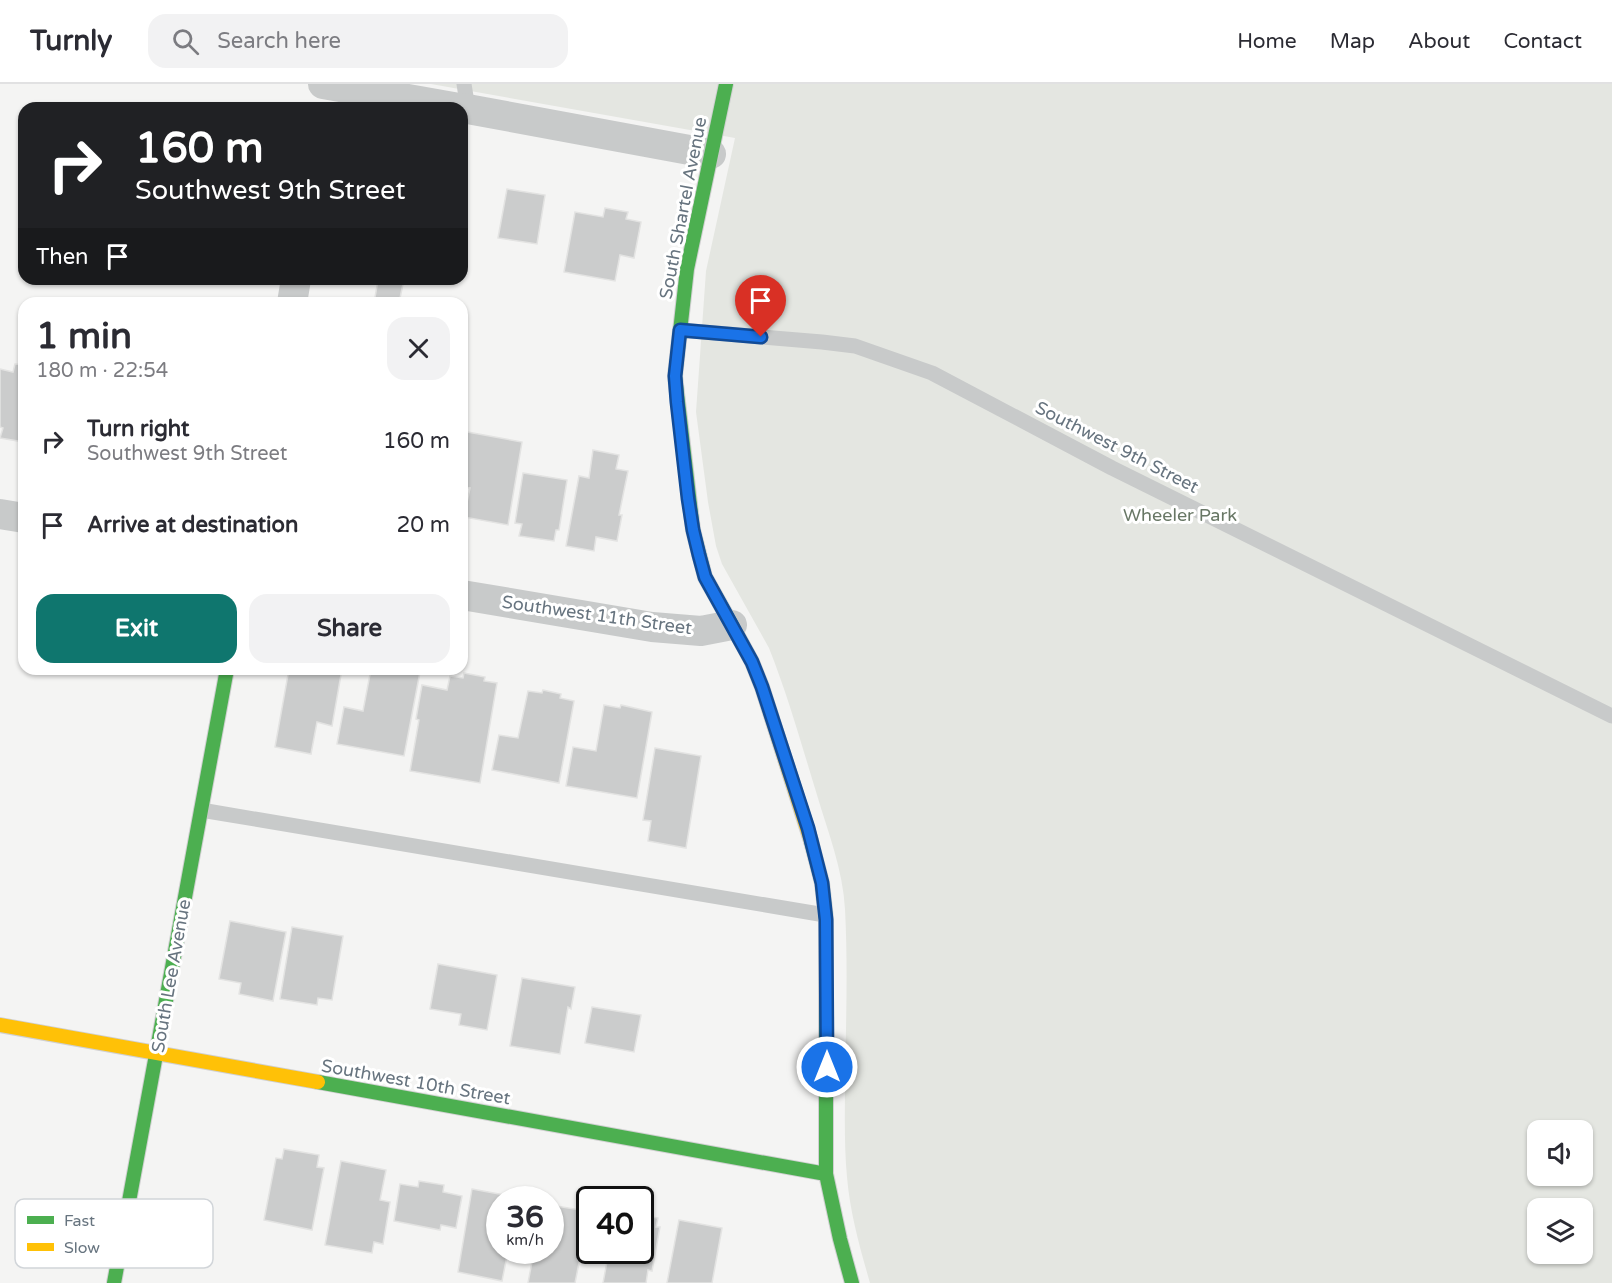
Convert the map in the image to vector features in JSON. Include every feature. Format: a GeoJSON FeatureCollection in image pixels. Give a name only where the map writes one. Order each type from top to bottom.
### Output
{"type":"FeatureCollection","features":[{"type":"Feature","properties":{"kind":"street","name":"South Shartel Avenue"},"geometry":{"type":"LineString","coordinates":[[726,84],[687,269],[675,376],[677,402],[693,530],[705,577],[752,662],[762,687],[805,817],[822,883],[827,998],[826,1174],[852,1283]]}},
{"type":"Feature","properties":{"kind":"street"},"geometry":{"type":"LineString","coordinates":[[327,92],[463,102]]}},
{"type":"Feature","properties":{"kind":"street"},"geometry":{"type":"LineString","coordinates":[[468,103],[711,153]]}},
{"type":"Feature","properties":{"kind":"street"},"geometry":{"type":"LineString","coordinates":[[0,514],[18,517]]}},
{"type":"Feature","properties":{"kind":"street","name":"Southwest 11th Street"},"geometry":{"type":"LineString","coordinates":[[468,596],[652,627],[701,631],[732,625]]}},
{"type":"Feature","properties":{"kind":"street","name":"South Lee Avenue"},"geometry":{"type":"LineString","coordinates":[[130,1199],[226,675]]}},
{"type":"Feature","properties":{"kind":"street","name":"Southwest 10th Street"},"geometry":{"type":"LineString","coordinates":[[0,1025],[826,1174]]}},
{"type":"Feature","properties":{"kind":"street","name":"South Lee Avenue"},"geometry":{"type":"LineString","coordinates":[[114,1283],[117,1268]]}},
{"type":"Feature","properties":{"kind":"lane","name":"Southwest 9th Street"},"geometry":{"type":"LineString","coordinates":[[680,330],[855,346],[932,373],[1112,468],[1612,716]]}},
{"type":"Feature","properties":{"kind":"lane"},"geometry":{"type":"LineString","coordinates":[[201,810],[825,915]]}},
{"type":"Feature","properties":{"kind":"green space","name":"Wheeler Park"},"geometry":{"type":"Polygon","coordinates":[[[431,84],[1612,84],[1612,1283],[870,1283],[853,1217],[846,1165],[844,894],[830,837],[776,666],[769,648],[722,564],[716,546],[696,412],[706,271],[735,138],[431,84]]]}},
{"type":"Feature","properties":{"kind":"building"},"geometry":{"type":"Polygon","coordinates":[[[507,189],[545,195],[537,244],[498,238],[507,189]]]}},
{"type":"Feature","properties":{"kind":"building"},"geometry":{"type":"Polygon","coordinates":[[[605,208],[628,212],[626,219],[641,222],[634,258],[620,255],[615,281],[564,272],[575,212],[603,217],[605,208]]]}},
{"type":"Feature","properties":{"kind":"building"},"geometry":{"type":"Polygon","coordinates":[[[377,285],[403,285],[400,297],[375,297],[377,285]]]}},
{"type":"Feature","properties":{"kind":"building"},"geometry":{"type":"Polygon","coordinates":[[[15,364],[18,364],[18,441],[0,438],[3,428],[0,427],[0,369],[13,372],[15,364]]]}},
{"type":"Feature","properties":{"kind":"building"},"geometry":{"type":"Polygon","coordinates":[[[468,432],[522,442],[508,525],[468,518],[470,488],[468,488],[468,432]]]}},
{"type":"Feature","properties":{"kind":"building"},"geometry":{"type":"Polygon","coordinates":[[[593,450],[619,455],[616,469],[628,471],[619,515],[622,515],[617,541],[596,537],[594,551],[566,546],[579,476],[589,478],[593,450]]]}},
{"type":"Feature","properties":{"kind":"building"},"geometry":{"type":"Polygon","coordinates":[[[523,473],[567,480],[559,530],[556,530],[554,541],[519,536],[522,524],[515,523],[523,473]]]}},
{"type":"Feature","properties":{"kind":"building"},"geometry":{"type":"Polygon","coordinates":[[[468,674],[485,677],[484,681],[497,683],[480,783],[410,771],[419,720],[416,719],[422,685],[447,690],[450,676],[463,678],[464,675],[468,674]]]}},
{"type":"Feature","properties":{"kind":"building"},"geometry":{"type":"Polygon","coordinates":[[[288,675],[341,675],[332,726],[317,722],[311,754],[275,747],[288,675]]]}},
{"type":"Feature","properties":{"kind":"building"},"geometry":{"type":"Polygon","coordinates":[[[370,675],[419,675],[404,756],[337,744],[344,707],[363,711],[370,675]]]}},
{"type":"Feature","properties":{"kind":"building"},"geometry":{"type":"Polygon","coordinates":[[[543,690],[561,694],[560,698],[574,701],[559,783],[492,770],[499,735],[518,738],[528,691],[542,693],[543,690]]]}},
{"type":"Feature","properties":{"kind":"building"},"geometry":{"type":"Polygon","coordinates":[[[604,705],[620,708],[621,705],[652,712],[637,798],[566,786],[573,747],[596,751],[604,705]]]}},
{"type":"Feature","properties":{"kind":"building"},"geometry":{"type":"Polygon","coordinates":[[[655,748],[701,756],[686,848],[648,841],[651,821],[643,820],[655,748]]]}},
{"type":"Feature","properties":{"kind":"building"},"geometry":{"type":"Polygon","coordinates":[[[230,921],[286,932],[273,1001],[239,994],[241,983],[219,979],[230,921]]]}},
{"type":"Feature","properties":{"kind":"building"},"geometry":{"type":"Polygon","coordinates":[[[292,927],[343,936],[332,1000],[318,998],[317,1005],[280,999],[292,927]]]}},
{"type":"Feature","properties":{"kind":"building"},"geometry":{"type":"Polygon","coordinates":[[[438,964],[497,975],[487,1030],[459,1025],[461,1014],[430,1009],[438,964]]]}},
{"type":"Feature","properties":{"kind":"building"},"geometry":{"type":"Polygon","coordinates":[[[522,978],[575,987],[571,1009],[568,1007],[560,1054],[510,1046],[522,978]]]}},
{"type":"Feature","properties":{"kind":"building"},"geometry":{"type":"Polygon","coordinates":[[[592,1007],[641,1015],[634,1052],[585,1043],[592,1007]]]}},
{"type":"Feature","properties":{"kind":"building"},"geometry":{"type":"Polygon","coordinates":[[[284,1149],[319,1155],[317,1167],[324,1168],[312,1230],[264,1220],[276,1158],[282,1159],[284,1149]]]}},
{"type":"Feature","properties":{"kind":"building"},"geometry":{"type":"Polygon","coordinates":[[[341,1161],[386,1170],[380,1200],[390,1202],[383,1244],[374,1242],[372,1253],[325,1245],[341,1161]]]}},
{"type":"Feature","properties":{"kind":"building"},"geometry":{"type":"Polygon","coordinates":[[[419,1181],[444,1185],[443,1192],[462,1196],[456,1228],[441,1225],[440,1230],[394,1221],[400,1184],[418,1187],[419,1181]]]}},
{"type":"Feature","properties":{"kind":"building"},"geometry":{"type":"Polygon","coordinates":[[[472,1189],[486,1192],[486,1264],[505,1264],[502,1281],[458,1272],[472,1189]]]}},
{"type":"Feature","properties":{"kind":"building"},"geometry":{"type":"Polygon","coordinates":[[[564,1207],[576,1209],[576,1264],[579,1264],[575,1283],[528,1283],[532,1264],[564,1264],[564,1207]]]}},
{"type":"Feature","properties":{"kind":"building"},"geometry":{"type":"Polygon","coordinates":[[[654,1217],[658,1218],[656,1227],[660,1227],[654,1260],[654,1217]]]}},
{"type":"Feature","properties":{"kind":"building"},"geometry":{"type":"Polygon","coordinates":[[[679,1220],[722,1228],[712,1283],[667,1283],[679,1220]]]}},
{"type":"Feature","properties":{"kind":"building"},"geometry":{"type":"Polygon","coordinates":[[[607,1264],[653,1264],[652,1271],[648,1270],[646,1283],[603,1283],[607,1264]]]}},
{"type":"Feature","properties":{"kind":"traffic: fast"},"geometry":{"type":"LineString","coordinates":[[726,84],[687,269],[675,376],[693,530],[705,577],[733,627]]}},
{"type":"Feature","properties":{"kind":"traffic: fast"},"geometry":{"type":"LineString","coordinates":[[129,1199],[226,675]]}},
{"type":"Feature","properties":{"kind":"traffic: fast"},"geometry":{"type":"LineString","coordinates":[[811,841],[822,883],[826,919],[826,1174],[852,1283]]}},
{"type":"Feature","properties":{"kind":"traffic: fast"},"geometry":{"type":"LineString","coordinates":[[318,1082],[826,1174]]}},
{"type":"Feature","properties":{"kind":"traffic: fast"},"geometry":{"type":"LineString","coordinates":[[114,1283],[117,1268]]}},
{"type":"Feature","properties":{"kind":"traffic: slow"},"geometry":{"type":"LineString","coordinates":[[733,627],[752,662],[762,687],[811,841]]}},
{"type":"Feature","properties":{"kind":"traffic: slow"},"geometry":{"type":"LineString","coordinates":[[0,1025],[318,1082]]}},
{"type":"Feature","properties":{"kind":"route"},"geometry":{"type":"LineString","coordinates":[[761,337],[680,330],[675,376],[677,402],[693,530],[705,577],[752,662],[762,687],[817,859],[826,920],[827,1067]]}}]}
